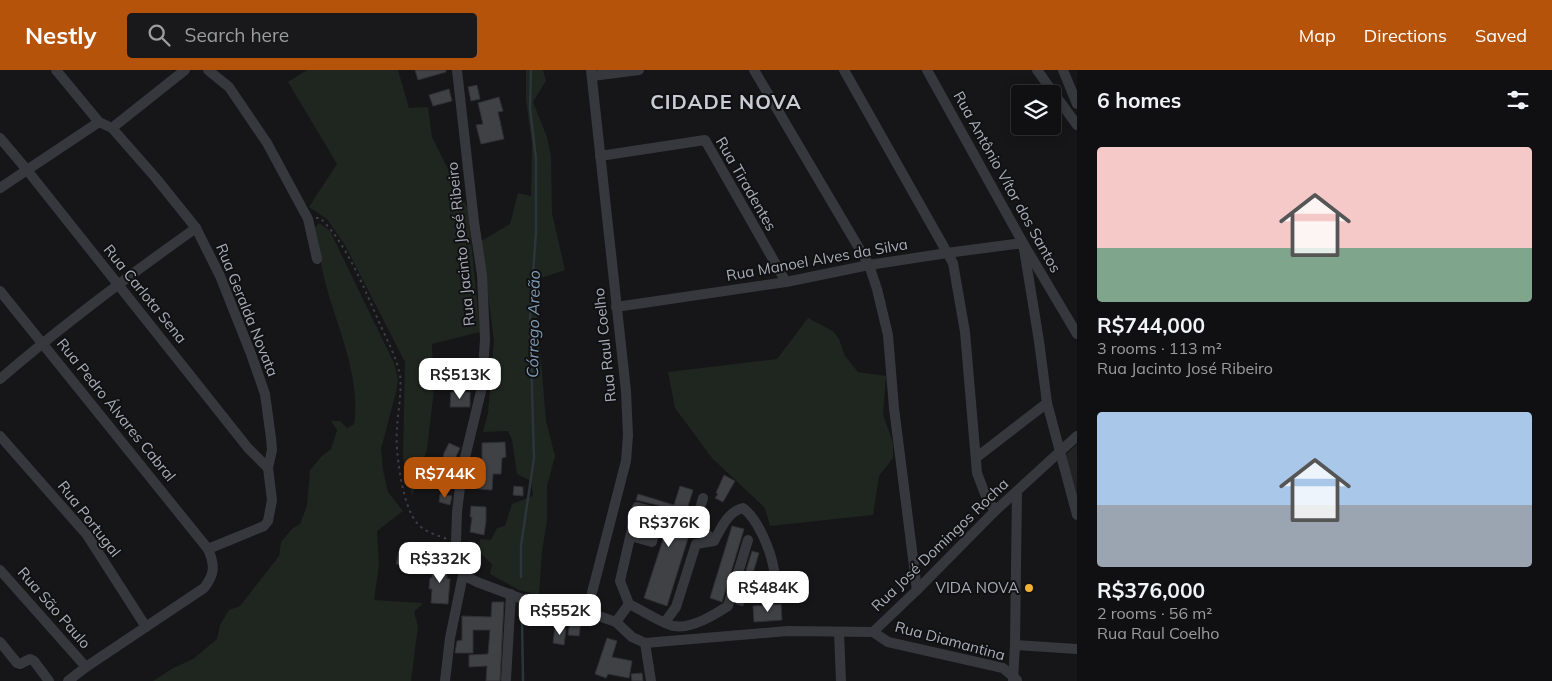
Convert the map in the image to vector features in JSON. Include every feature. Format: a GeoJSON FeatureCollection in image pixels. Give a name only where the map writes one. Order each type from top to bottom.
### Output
{"type":"FeatureCollection","features":[{"type":"Feature","properties":{"kind":"street","name":"Rua Geralda Novata"},"geometry":{"type":"LineString","coordinates":[[56,70],[99,122],[112,128],[196,228],[220,276],[265,394],[272,444],[268,468],[272,500],[268,521],[260,529],[208,549]]}},
{"type":"Feature","properties":{"kind":"street"},"geometry":{"type":"LineString","coordinates":[[112,128],[185,70]]}},
{"type":"Feature","properties":{"kind":"street"},"geometry":{"type":"LineString","coordinates":[[208,70],[229,87],[267,143],[308,219],[317,259]]}},
{"type":"Feature","properties":{"kind":"street","name":"Rua Jacinto José Ribeiro"},"geometry":{"type":"LineString","coordinates":[[445,681],[450,638],[463,575],[456,542],[462,470],[482,387],[486,339],[482,275],[456,70]]}},
{"type":"Feature","properties":{"kind":"street"},"geometry":{"type":"LineString","coordinates":[[591,73],[639,70]]}},
{"type":"Feature","properties":{"kind":"street"},"geometry":{"type":"LineString","coordinates":[[754,70],[869,265],[877,289],[888,335],[894,408],[917,590]]}},
{"type":"Feature","properties":{"kind":"street"},"geometry":{"type":"LineString","coordinates":[[844,70],[953,263],[966,332],[977,473],[985,494],[995,510]]}},
{"type":"Feature","properties":{"kind":"street","name":"Rua Antônio Vítor dos Santos"},"geometry":{"type":"LineString","coordinates":[[927,70],[1023,243],[1077,334]]}},
{"type":"Feature","properties":{"kind":"street"},"geometry":{"type":"LineString","coordinates":[[1037,70],[1077,124]]}},
{"type":"Feature","properties":{"kind":"street"},"geometry":{"type":"LineString","coordinates":[[1063,70],[1077,104]]}},
{"type":"Feature","properties":{"kind":"street","name":"Rua Raul Coelho"},"geometry":{"type":"LineString","coordinates":[[587,612],[626,461],[628,418],[591,73]]}},
{"type":"Feature","properties":{"kind":"street"},"geometry":{"type":"LineString","coordinates":[[0,188],[99,122]]}},
{"type":"Feature","properties":{"kind":"street","name":"Rua Carlota Sena"},"geometry":{"type":"LineString","coordinates":[[0,138],[248,448],[268,468]]}},
{"type":"Feature","properties":{"kind":"street","name":"Rua Tiradentes"},"geometry":{"type":"LineString","coordinates":[[600,156],[705,140],[786,282]]}},
{"type":"Feature","properties":{"kind":"street"},"geometry":{"type":"LineString","coordinates":[[0,379],[42,342],[117,284],[196,228]]}},
{"type":"Feature","properties":{"kind":"street"},"geometry":{"type":"LineString","coordinates":[[1023,243],[1047,404],[1077,514]]}},
{"type":"Feature","properties":{"kind":"street","name":"Rua Manoel Alves da Silva"},"geometry":{"type":"LineString","coordinates":[[616,307],[786,282],[869,265],[947,252],[1023,243]]}},
{"type":"Feature","properties":{"kind":"street","name":"Rua Pedro Álvares Cabral"},"geometry":{"type":"LineString","coordinates":[[0,291],[208,549]]}},
{"type":"Feature","properties":{"kind":"street"},"geometry":{"type":"LineString","coordinates":[[977,457],[1047,404]]}},
{"type":"Feature","properties":{"kind":"street","name":"Rua Portugal"},"geometry":{"type":"LineString","coordinates":[[0,436],[87,535],[146,627]]}},
{"type":"Feature","properties":{"kind":"street","name":"Rua José Domingos Rocha"},"geometry":{"type":"LineString","coordinates":[[644,643],[788,631],[873,632],[995,510],[1077,436]]}},
{"type":"Feature","properties":{"kind":"street"},"geometry":{"type":"LineString","coordinates":[[1015,680],[1017,491]]}},
{"type":"Feature","properties":{"kind":"street"},"geometry":{"type":"LineString","coordinates":[[703,498],[694,530],[709,536],[714,542]]}},
{"type":"Feature","properties":{"kind":"street"},"geometry":{"type":"LineString","coordinates":[[714,542],[735,510],[742,508],[751,514],[770,551],[775,572],[775,598]]}},
{"type":"Feature","properties":{"kind":"street"},"geometry":{"type":"LineString","coordinates":[[631,536],[620,581],[628,604],[674,626],[687,626],[713,616],[728,606],[748,540]]}},
{"type":"Feature","properties":{"kind":"street"},"geometry":{"type":"LineString","coordinates":[[665,622],[676,607],[696,544],[714,542]]}},
{"type":"Feature","properties":{"kind":"street"},"geometry":{"type":"LineString","coordinates":[[68,681],[204,588],[213,572],[213,560],[208,549]]}},
{"type":"Feature","properties":{"kind":"street","name":"Rua São Paulo"},"geometry":{"type":"LineString","coordinates":[[0,570],[86,667]]}},
{"type":"Feature","properties":{"kind":"street"},"geometry":{"type":"LineString","coordinates":[[463,575],[522,598],[587,612],[616,622],[632,637],[644,643],[651,681]]}},
{"type":"Feature","properties":{"kind":"street"},"geometry":{"type":"LineString","coordinates":[[506,678],[511,594]]}},
{"type":"Feature","properties":{"kind":"street"},"geometry":{"type":"LineString","coordinates":[[616,622],[628,604]]}},
{"type":"Feature","properties":{"kind":"street","name":"Rua Diamantina"},"geometry":{"type":"LineString","coordinates":[[873,632],[888,642],[1003,668],[1015,680]]}},
{"type":"Feature","properties":{"kind":"street"},"geometry":{"type":"LineString","coordinates":[[839,633],[841,681]]}},
{"type":"Feature","properties":{"kind":"street"},"geometry":{"type":"LineString","coordinates":[[0,642],[17,663],[20,664],[30,659],[34,661],[49,681]]}},
{"type":"Feature","properties":{"kind":"street"},"geometry":{"type":"LineString","coordinates":[[1015,645],[1077,649]]}},
{"type":"Feature","properties":{"kind":"path"},"geometry":{"type":"LineString","coordinates":[[308,219],[320,218],[329,226],[341,245],[369,299],[397,362],[400,387],[396,431],[397,462],[407,502],[416,523],[424,530],[456,542]]}},
{"type":"Feature","properties":{"kind":"shaded area"},"geometry":{"type":"Polygon","coordinates":[[[307,70],[398,70],[409,108],[428,107],[432,137],[468,209],[480,332],[432,344],[434,390],[427,449],[412,496],[403,458],[405,362],[345,245],[327,219],[309,207],[337,164],[288,82],[307,70]]]}},
{"type":"Feature","properties":{"kind":"shaded area"},"geometry":{"type":"Polygon","coordinates":[[[526,70],[543,70],[546,81],[533,102],[547,137],[551,156],[552,213],[565,270],[541,278],[537,311],[546,421],[555,456],[547,486],[547,521],[542,551],[539,595],[519,590],[490,574],[492,564],[479,552],[480,539],[491,540],[497,528],[505,526],[512,504],[533,496],[531,481],[517,474],[512,440],[508,431],[483,432],[488,413],[494,341],[481,241],[510,224],[518,193],[531,196],[532,144],[526,100],[526,70]]]}},
{"type":"Feature","properties":{"kind":"shaded area"},"geometry":{"type":"Polygon","coordinates":[[[319,223],[330,231],[394,363],[398,379],[381,449],[388,492],[403,511],[377,531],[379,565],[374,600],[423,603],[414,612],[418,626],[411,681],[153,681],[173,668],[193,659],[217,639],[220,625],[229,610],[240,606],[279,556],[281,542],[292,529],[300,524],[307,506],[310,470],[331,449],[337,430],[331,421],[340,421],[347,428],[354,424],[355,407],[352,373],[322,267],[314,229],[319,223]]]}},
{"type":"Feature","properties":{"kind":"shaded area"},"geometry":{"type":"Polygon","coordinates":[[[808,318],[833,331],[839,339],[845,356],[858,372],[886,376],[883,414],[893,443],[893,458],[879,476],[873,515],[770,526],[765,508],[712,458],[675,408],[668,372],[777,359],[808,318]]]}},
{"type":"Feature","properties":{"kind":"shaded area"},"geometry":{"type":"Polygon","coordinates":[[[1077,444],[1077,497],[1066,455],[1077,444]]]}},
{"type":"Feature","properties":{"kind":"building"},"geometry":{"type":"Polygon","coordinates":[[[415,70],[446,70],[446,72],[418,80],[415,70]]]}},
{"type":"Feature","properties":{"kind":"building"},"geometry":{"type":"Polygon","coordinates":[[[477,85],[480,99],[471,101],[468,87],[477,85]]]}},
{"type":"Feature","properties":{"kind":"building"},"geometry":{"type":"Polygon","coordinates":[[[449,89],[452,101],[433,106],[429,95],[449,89]]]}},
{"type":"Feature","properties":{"kind":"building"},"geometry":{"type":"Polygon","coordinates":[[[499,97],[503,111],[498,112],[504,139],[481,144],[476,125],[483,124],[478,103],[499,97]]]}},
{"type":"Feature","properties":{"kind":"building"},"geometry":{"type":"Polygon","coordinates":[[[451,392],[470,392],[470,407],[450,407],[451,392]]]}},
{"type":"Feature","properties":{"kind":"building"},"geometry":{"type":"Polygon","coordinates":[[[505,442],[506,457],[502,458],[501,474],[493,474],[492,490],[478,489],[479,477],[482,477],[482,443],[505,442]]]}},
{"type":"Feature","properties":{"kind":"building"},"geometry":{"type":"Polygon","coordinates":[[[449,443],[460,448],[450,477],[440,475],[444,453],[449,443]]]}},
{"type":"Feature","properties":{"kind":"building"},"geometry":{"type":"Polygon","coordinates":[[[724,475],[735,481],[723,502],[715,498],[724,475]]]}},
{"type":"Feature","properties":{"kind":"building"},"geometry":{"type":"Polygon","coordinates":[[[514,486],[523,487],[523,496],[513,495],[514,486]]]}},
{"type":"Feature","properties":{"kind":"building"},"geometry":{"type":"Polygon","coordinates":[[[680,486],[693,490],[682,525],[688,527],[689,535],[667,606],[644,598],[672,512],[665,510],[661,506],[636,500],[638,494],[674,505],[680,486]]]}},
{"type":"Feature","properties":{"kind":"building"},"geometry":{"type":"Polygon","coordinates":[[[440,494],[452,496],[450,505],[439,502],[440,494]]]}},
{"type":"Feature","properties":{"kind":"building"},"geometry":{"type":"Polygon","coordinates":[[[471,506],[486,507],[484,535],[470,532],[471,506]]]}},
{"type":"Feature","properties":{"kind":"building"},"geometry":{"type":"Polygon","coordinates":[[[732,526],[744,529],[722,602],[710,598],[732,526]]]}},
{"type":"Feature","properties":{"kind":"building"},"geometry":{"type":"Polygon","coordinates":[[[399,551],[410,553],[407,566],[396,564],[399,551]]]}},
{"type":"Feature","properties":{"kind":"building"},"geometry":{"type":"Polygon","coordinates":[[[752,551],[759,553],[743,606],[736,604],[752,551]]]}},
{"type":"Feature","properties":{"kind":"building"},"geometry":{"type":"Polygon","coordinates":[[[446,562],[447,579],[450,579],[448,604],[431,603],[432,589],[429,589],[430,578],[432,578],[432,563],[446,562]]]}},
{"type":"Feature","properties":{"kind":"building"},"geometry":{"type":"Polygon","coordinates":[[[492,602],[504,602],[500,681],[486,681],[487,666],[469,667],[469,655],[488,654],[490,630],[473,630],[473,653],[455,653],[457,641],[462,640],[462,616],[491,617],[492,602]]]}},
{"type":"Feature","properties":{"kind":"building"},"geometry":{"type":"Polygon","coordinates":[[[781,604],[782,620],[754,622],[753,606],[781,604]]]}},
{"type":"Feature","properties":{"kind":"building"},"geometry":{"type":"Polygon","coordinates":[[[570,620],[581,621],[579,636],[568,635],[570,620]]]}},
{"type":"Feature","properties":{"kind":"building"},"geometry":{"type":"Polygon","coordinates":[[[555,627],[566,629],[564,645],[553,643],[555,627]]]}},
{"type":"Feature","properties":{"kind":"building"},"geometry":{"type":"Polygon","coordinates":[[[607,638],[617,641],[612,657],[632,661],[629,678],[608,674],[606,678],[595,674],[607,638]]]}},
{"type":"Feature","properties":{"kind":"building"},"geometry":{"type":"Polygon","coordinates":[[[642,673],[643,681],[632,681],[631,674],[642,673]]]}},
{"type":"Feature","properties":{"kind":"waterway","name":"Córrego Areão"},"geometry":{"type":"LineString","coordinates":[[521,577],[521,546],[534,458],[530,320],[536,231],[536,159],[530,108],[531,70]]}},
{"type":"Feature","properties":{"kind":"waterway","name":"Córrego Areão"},"geometry":{"type":"LineString","coordinates":[[522,618],[523,681]]}},
{"type":"Feature","properties":{"kind":"place","name":"VIDA NOVA"},"geometry":{"type":"Point","coordinates":[1029,588]}},
{"type":"Feature","properties":{"kind":"district","name":"CIDADE NOVA"},"geometry":{"type":"Point","coordinates":[726,102]}}]}
